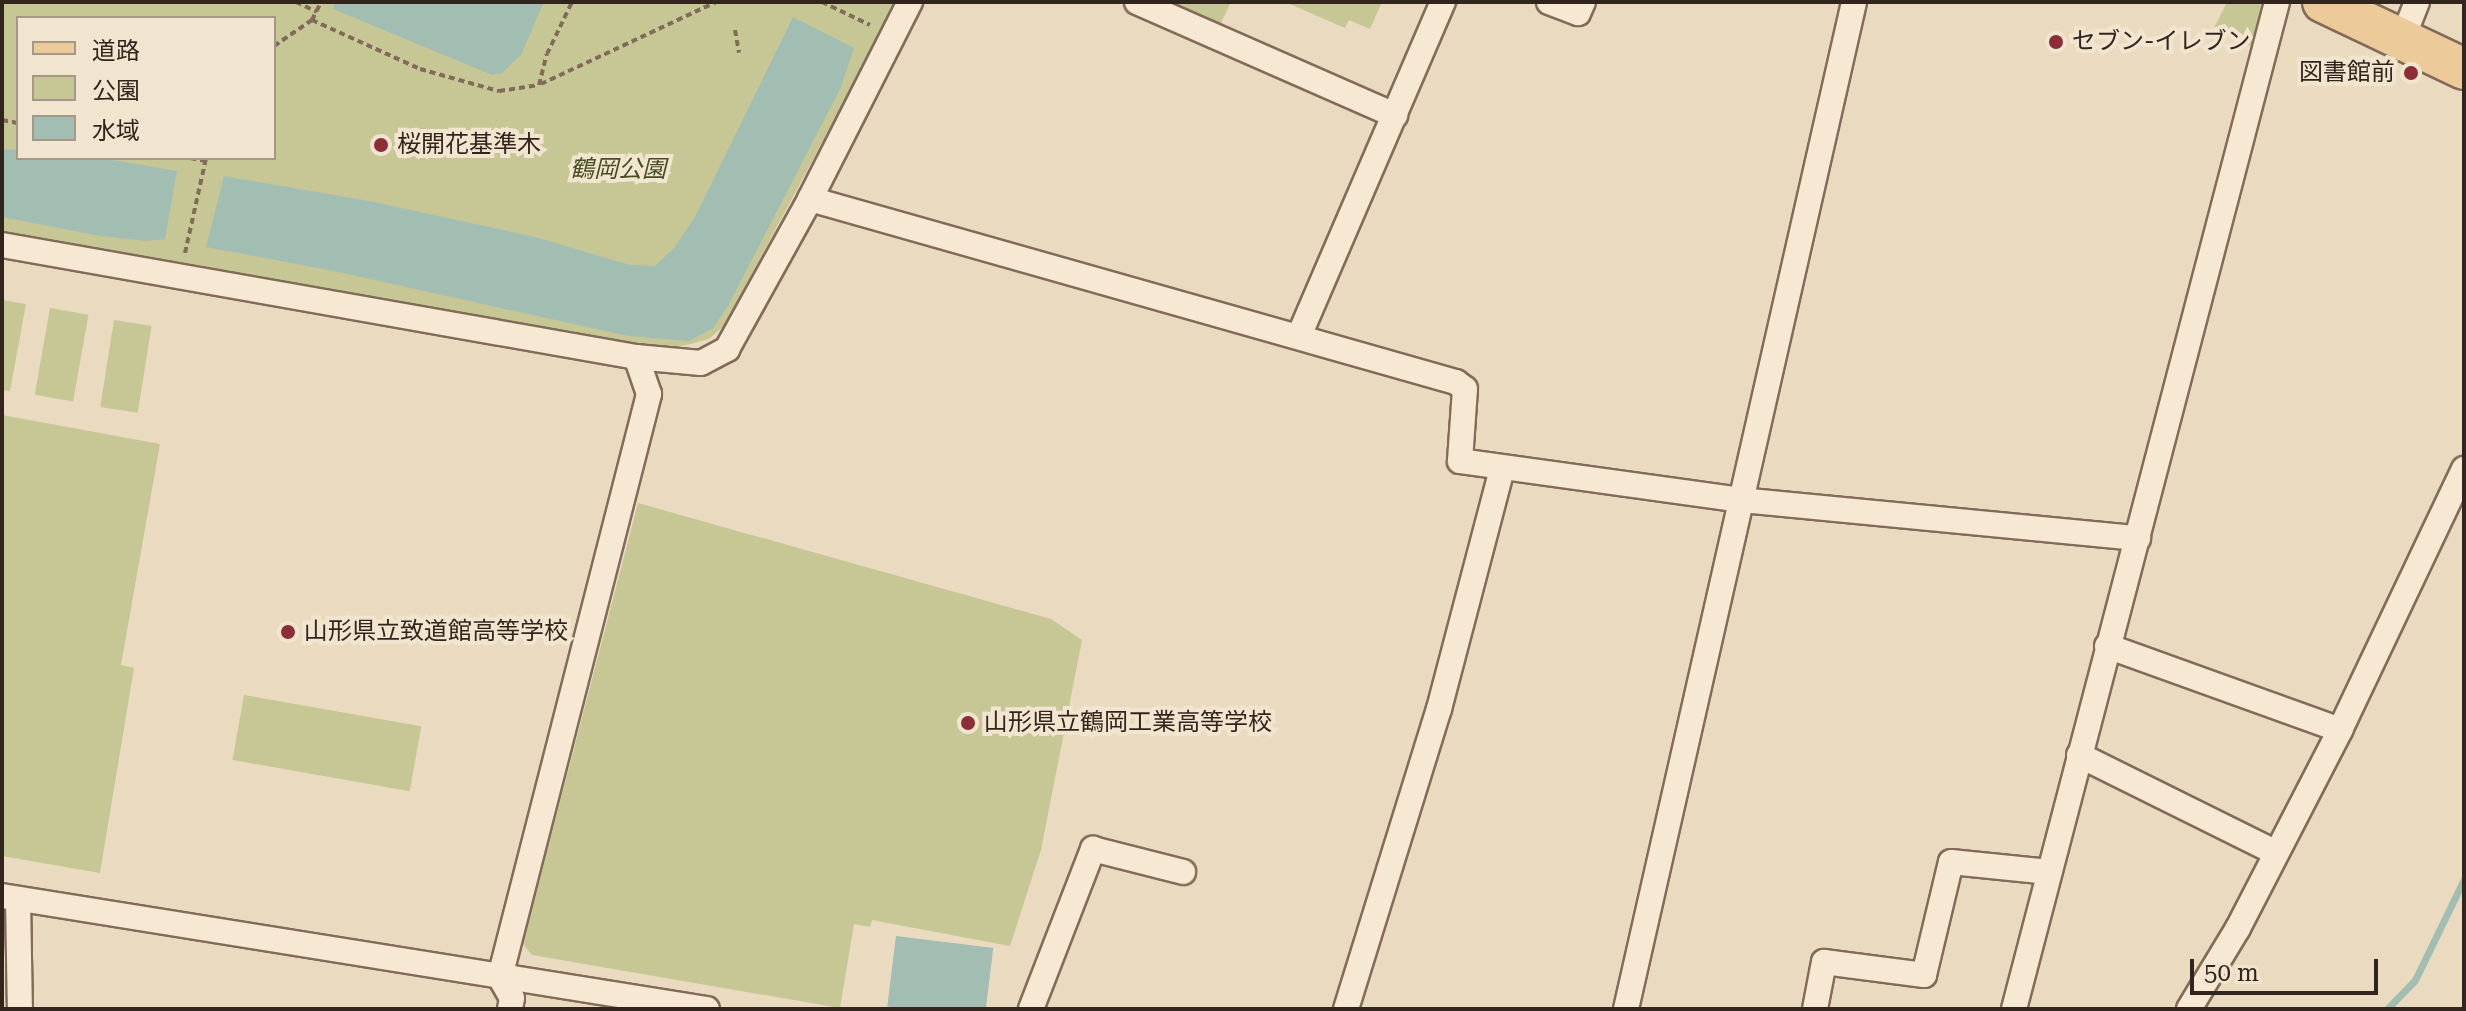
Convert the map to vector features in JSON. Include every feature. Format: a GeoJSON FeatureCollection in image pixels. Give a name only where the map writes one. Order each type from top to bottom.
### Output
{"type":"FeatureCollection","features":[{"type":"Feature","properties":{"kind":"main road"},"geometry":{"type":"LineString","coordinates":[[2323,2],[2464,69]]}},
{"type":"Feature","properties":{"kind":"street"},"geometry":{"type":"LineString","coordinates":[[2,245],[636,357],[701,363],[727,349],[810,199],[910,2]]}},
{"type":"Feature","properties":{"kind":"street"},"geometry":{"type":"LineString","coordinates":[[1137,2],[1395,115]]}},
{"type":"Feature","properties":{"kind":"street"},"geometry":{"type":"LineString","coordinates":[[1299,336],[1443,2]]}},
{"type":"Feature","properties":{"kind":"street"},"geometry":{"type":"LineString","coordinates":[[1549,2],[1578,13],[1583,2]]}},
{"type":"Feature","properties":{"kind":"street"},"geometry":{"type":"LineString","coordinates":[[1626,1009],[1854,2]]}},
{"type":"Feature","properties":{"kind":"street"},"geometry":{"type":"LineString","coordinates":[[2014,1009],[2277,2]]}},
{"type":"Feature","properties":{"kind":"street"},"geometry":{"type":"LineString","coordinates":[[2402,40],[2417,2]]}},
{"type":"Feature","properties":{"kind":"street"},"geometry":{"type":"LineString","coordinates":[[810,199],[1456,382],[1465,389],[1460,461],[1741,500],[2138,538]]}},
{"type":"Feature","properties":{"kind":"street"},"geometry":{"type":"LineString","coordinates":[[510,1009],[512,998],[500,977],[649,394],[636,357]]}},
{"type":"Feature","properties":{"kind":"street"},"geometry":{"type":"LineString","coordinates":[[1346,1009],[1439,709],[1502,469]]}},
{"type":"Feature","properties":{"kind":"street"},"geometry":{"type":"LineString","coordinates":[[2189,1009],[2340,730],[2464,469]]}},
{"type":"Feature","properties":{"kind":"street"},"geometry":{"type":"LineString","coordinates":[[2107,646],[2340,730]]}},
{"type":"Feature","properties":{"kind":"street"},"geometry":{"type":"LineString","coordinates":[[2079,755],[2276,853]]}},
{"type":"Feature","properties":{"kind":"street"},"geometry":{"type":"LineString","coordinates":[[1031,1009],[1093,849],[1183,872]]}},
{"type":"Feature","properties":{"kind":"street"},"geometry":{"type":"LineString","coordinates":[[1815,1009],[1824,962],[1924,975],[1951,862],[2049,872]]}},
{"type":"Feature","properties":{"kind":"street"},"geometry":{"type":"LineString","coordinates":[[20,1009],[10,898],[707,1009]]}},
{"type":"Feature","properties":{"kind":"path"},"geometry":{"type":"LineString","coordinates":[[296,2],[317,12]]}},
{"type":"Feature","properties":{"kind":"path"},"geometry":{"type":"LineString","coordinates":[[276,45],[312,20],[321,2]]}},
{"type":"Feature","properties":{"kind":"path"},"geometry":{"type":"LineString","coordinates":[[539,85],[547,54],[572,2]]}},
{"type":"Feature","properties":{"kind":"path"},"geometry":{"type":"LineString","coordinates":[[312,20],[433,73],[499,91],[539,85],[716,2]]}},
{"type":"Feature","properties":{"kind":"path"},"geometry":{"type":"LineString","coordinates":[[822,2],[871,25]]}},
{"type":"Feature","properties":{"kind":"path"},"geometry":{"type":"LineString","coordinates":[[735,30],[739,53]]}},
{"type":"Feature","properties":{"kind":"path"},"geometry":{"type":"LineString","coordinates":[[186,247],[205,160]]}},
{"type":"Feature","properties":{"kind":"green space","name":"鶴岡公園"},"geometry":{"type":"Polygon","coordinates":[[[2,2],[897,2],[724,326],[709,339],[675,348],[646,346],[2,234],[2,2]]]}},
{"type":"Feature","properties":{"kind":"green space"},"geometry":{"type":"Polygon","coordinates":[[[1150,2],[1231,2],[1217,31],[1150,2]]]}},
{"type":"Feature","properties":{"kind":"green space"},"geometry":{"type":"Polygon","coordinates":[[[1285,2],[1382,2],[1370,29],[1349,20],[1345,28],[1285,2]]]}},
{"type":"Feature","properties":{"kind":"green space"},"geometry":{"type":"Polygon","coordinates":[[[2227,2],[2271,2],[2258,49],[2213,30],[2227,2]]]}},
{"type":"Feature","properties":{"kind":"green space"},"geometry":{"type":"Polygon","coordinates":[[[2,300],[26,304],[10,391],[2,390],[2,300]]]}},
{"type":"Feature","properties":{"kind":"green space"},"geometry":{"type":"Polygon","coordinates":[[[50,308],[88,315],[73,401],[35,395],[50,308]]]}},
{"type":"Feature","properties":{"kind":"green space"},"geometry":{"type":"Polygon","coordinates":[[[114,320],[152,326],[138,413],[100,407],[114,320]]]}},
{"type":"Feature","properties":{"kind":"green space"},"geometry":{"type":"Polygon","coordinates":[[[2,415],[160,444],[121,665],[134,668],[100,873],[2,856],[2,415]]]}},
{"type":"Feature","properties":{"kind":"green space"},"geometry":{"type":"Polygon","coordinates":[[[638,503],[1051,619],[1082,640],[1041,850],[1010,946],[872,920],[870,927],[854,924],[840,1008],[532,955],[523,944],[638,503]]]}},
{"type":"Feature","properties":{"kind":"green space"},"geometry":{"type":"Polygon","coordinates":[[[244,695],[421,726],[410,791],[233,760],[244,695]]]}},
{"type":"Feature","properties":{"kind":"water"},"geometry":{"type":"Polygon","coordinates":[[[335,2],[544,2],[521,55],[502,73],[492,75],[333,9],[335,2]]]}},
{"type":"Feature","properties":{"kind":"water"},"geometry":{"type":"Polygon","coordinates":[[[793,17],[854,48],[840,89],[728,306],[713,328],[689,341],[628,336],[334,271],[206,247],[224,176],[369,201],[535,237],[630,265],[655,266],[674,248],[695,217],[793,17]]]}},
{"type":"Feature","properties":{"kind":"water"},"geometry":{"type":"Polygon","coordinates":[[[2,149],[16,150],[16,160],[113,160],[177,171],[165,239],[146,241],[100,236],[2,217],[2,149]]]}},
{"type":"Feature","properties":{"kind":"water"},"geometry":{"type":"Polygon","coordinates":[[[896,936],[993,948],[986,1009],[887,1006],[896,936]]]}},
{"type":"Feature","properties":{"kind":"waterway"},"geometry":{"type":"LineString","coordinates":[[2387,1009],[2415,980],[2464,879]]}},
{"type":"Feature","properties":{"kind":"place","name":"セブン-イレブン"},"geometry":{"type":"Point","coordinates":[2056,42]}},
{"type":"Feature","properties":{"kind":"place","name":"図書館前"},"geometry":{"type":"Point","coordinates":[2411,73]}},
{"type":"Feature","properties":{"kind":"place","name":"桜開花基準木"},"geometry":{"type":"Point","coordinates":[381,145]}},
{"type":"Feature","properties":{"kind":"place","name":"山形県立致道館高等学校"},"geometry":{"type":"Point","coordinates":[288,632]}},
{"type":"Feature","properties":{"kind":"place","name":"山形県立鶴岡工業高等学校"},"geometry":{"type":"Point","coordinates":[968,723]}}]}
